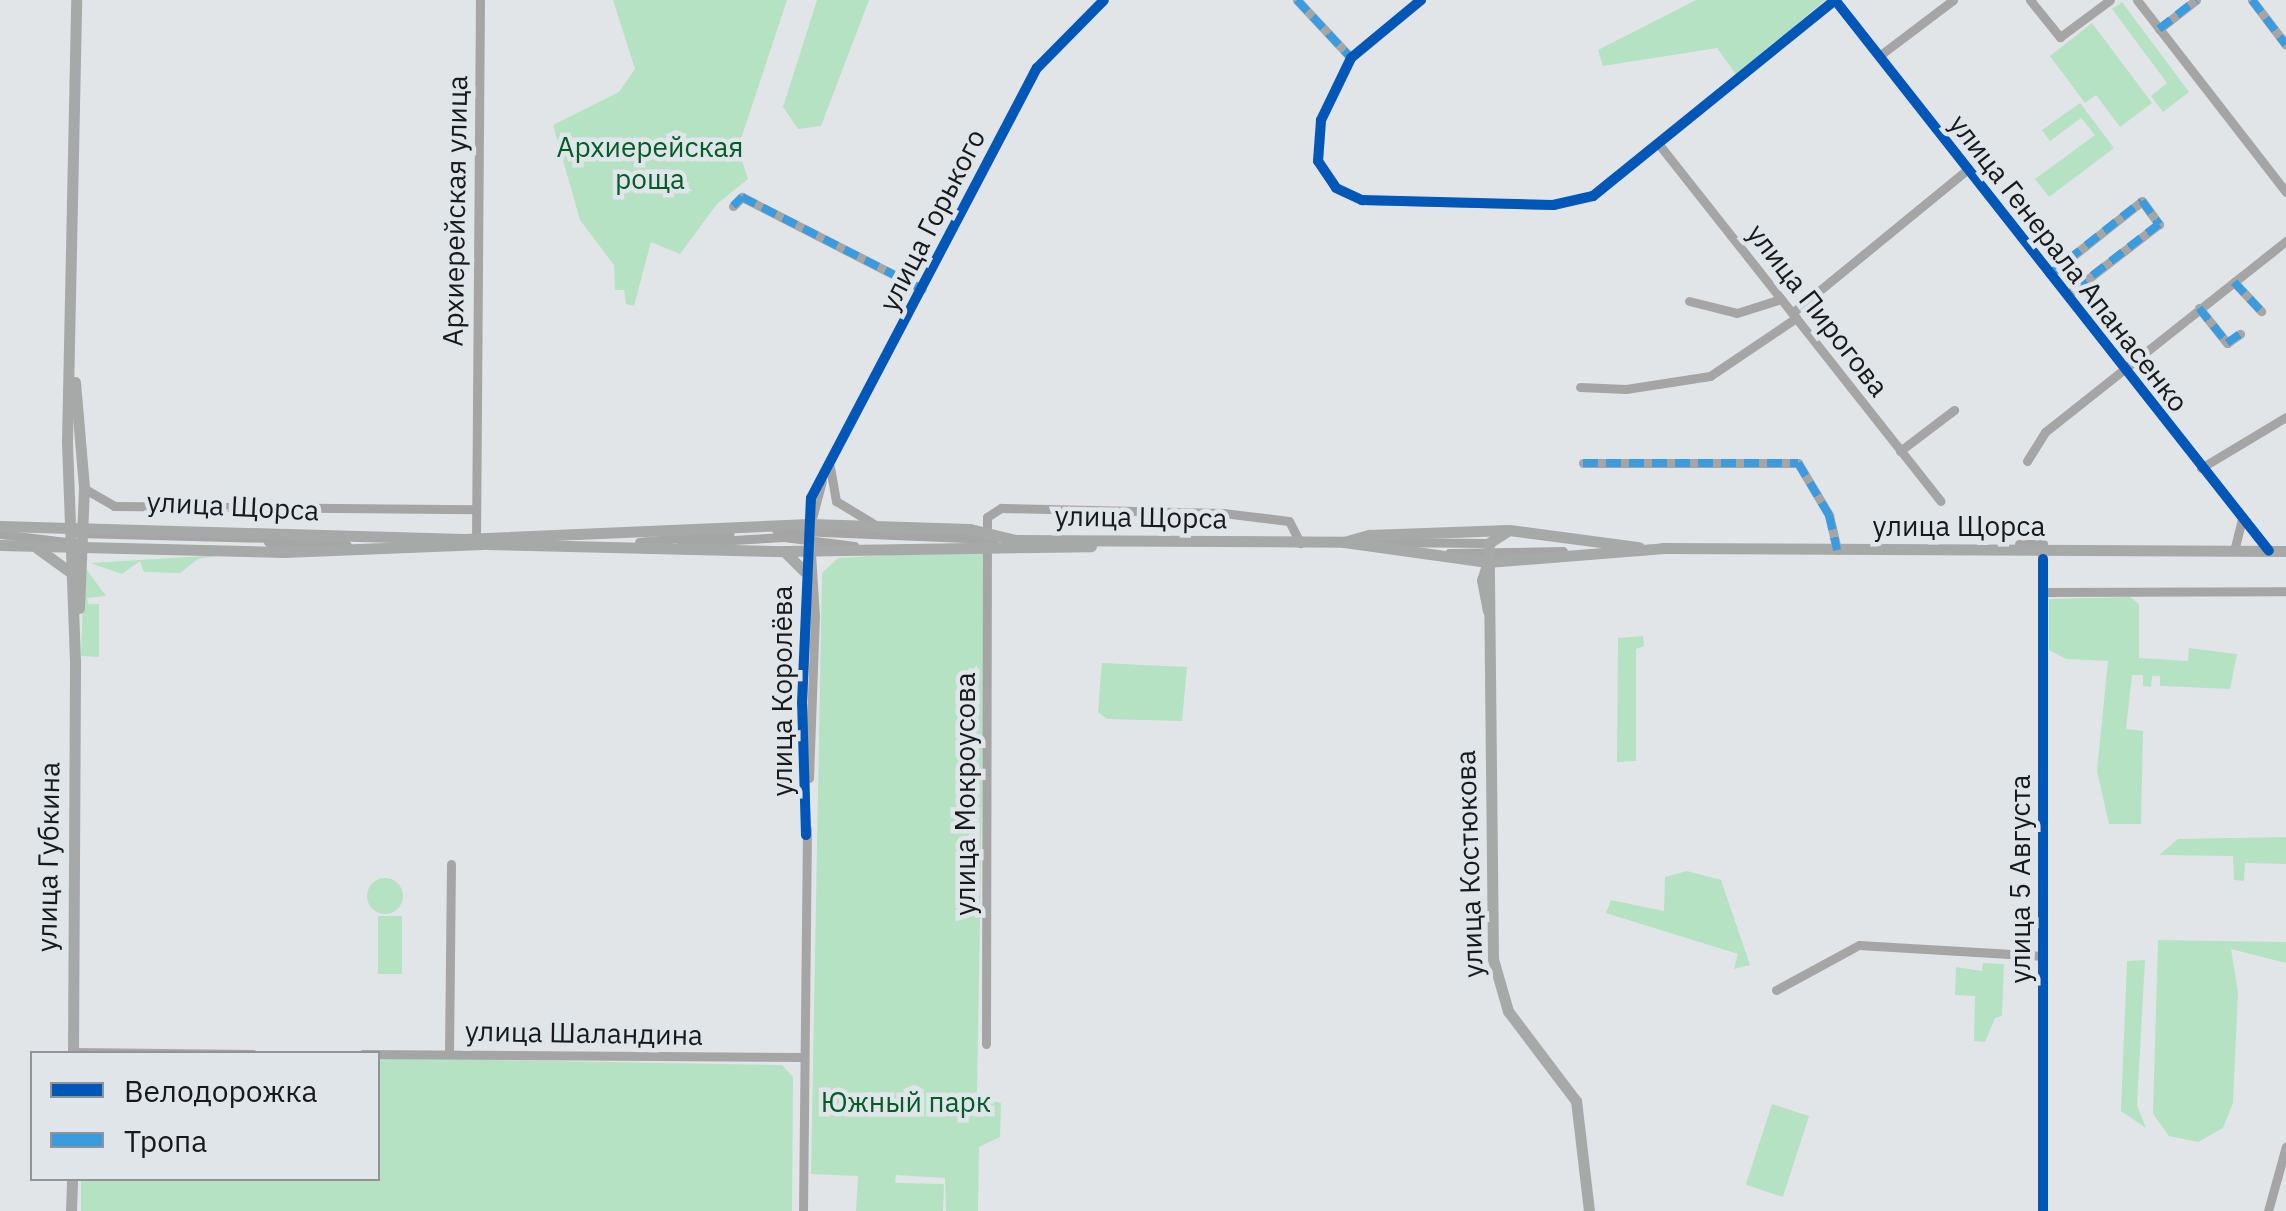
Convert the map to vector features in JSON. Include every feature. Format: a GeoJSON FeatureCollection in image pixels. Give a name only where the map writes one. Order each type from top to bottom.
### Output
{"type":"FeatureCollection","features":[{"type":"Feature","properties":{"kind":"main road","name":"улица Губкина"},"geometry":{"type":"LineString","coordinates":[[73,1051],[75,536],[67,495],[76,0]]}},
{"type":"Feature","properties":{"kind":"main road","name":"улица Губкина"},"geometry":{"type":"LineString","coordinates":[[72,358],[84,488],[68,571],[75,661]]}},
{"type":"Feature","properties":{"kind":"main road"},"geometry":{"type":"LineString","coordinates":[[44,525],[58,516],[67,495]]}},
{"type":"Feature","properties":{"kind":"main road"},"geometry":{"type":"LineString","coordinates":[[83,504],[116,525]]}},
{"type":"Feature","properties":{"kind":"main road","name":"улица Щорса"},"geometry":{"type":"LineString","coordinates":[[0,529],[44,525],[102,548],[130,549],[369,548],[478,538]]}},
{"type":"Feature","properties":{"kind":"main road","name":"улица Щорса"},"geometry":{"type":"LineString","coordinates":[[0,545],[75,536],[116,525],[304,536],[564,543]]}},
{"type":"Feature","properties":{"kind":"main road"},"geometry":{"type":"LineString","coordinates":[[478,538],[810,536],[881,527],[1070,551],[1115,542]]}},
{"type":"Feature","properties":{"kind":"main road"},"geometry":{"type":"LineString","coordinates":[[1488,552],[1508,530]]}},
{"type":"Feature","properties":{"kind":"main road","name":"улица Щорса"},"geometry":{"type":"LineString","coordinates":[[1344,542],[1369,534],[1508,530],[1631,547],[1667,548],[2039,554],[2286,551]]}},
{"type":"Feature","properties":{"kind":"main road"},"geometry":{"type":"LineString","coordinates":[[564,543],[639,552],[784,550],[810,536],[861,547],[989,539]]}},
{"type":"Feature","properties":{"kind":"main road","name":"улица Щорса"},"geometry":{"type":"LineString","coordinates":[[989,539],[1301,545],[1344,542],[1420,553],[1667,548]]}},
{"type":"Feature","properties":{"kind":"main road"},"geometry":{"type":"LineString","coordinates":[[22,544],[54,555],[68,571]]}},
{"type":"Feature","properties":{"kind":"main road"},"geometry":{"type":"LineString","coordinates":[[1866,550],[2019,544],[2039,554]]}},
{"type":"Feature","properties":{"kind":"main road"},"geometry":{"type":"LineString","coordinates":[[784,550],[804,571]]}},
{"type":"Feature","properties":{"kind":"main road","name":"улица Костюкова"},"geometry":{"type":"LineString","coordinates":[[1488,552],[1492,960],[1508,1011],[1576,1101],[1589,1211]]}},
{"type":"Feature","properties":{"kind":"main road"},"geometry":{"type":"LineString","coordinates":[[72,1181],[72,1211]]}},
{"type":"Feature","properties":{"kind":"street","name":"Архиерейская улица"},"geometry":{"type":"LineString","coordinates":[[478,538],[480,0]]}},
{"type":"Feature","properties":{"kind":"street","name":"улица Горького"},"geometry":{"type":"LineString","coordinates":[[810,536],[811,498],[1037,68],[1104,0]]}},
{"type":"Feature","properties":{"kind":"street"},"geometry":{"type":"LineString","coordinates":[[1298,0],[1351,58]]}},
{"type":"Feature","properties":{"kind":"street"},"geometry":{"type":"LineString","coordinates":[[1421,0],[1351,58],[1321,120],[1318,162],[1336,188],[1374,202],[1569,204],[1592,196],[1661,147],[1835,0]]}},
{"type":"Feature","properties":{"kind":"street","name":"улица Генерала Апанасенко"},"geometry":{"type":"LineString","coordinates":[[1835,0],[2269,551]]}},
{"type":"Feature","properties":{"kind":"street"},"geometry":{"type":"LineString","coordinates":[[1879,56],[1954,0]]}},
{"type":"Feature","properties":{"kind":"street"},"geometry":{"type":"LineString","coordinates":[[2030,0],[2060,37],[2110,0]]}},
{"type":"Feature","properties":{"kind":"street"},"geometry":{"type":"LineString","coordinates":[[2136,0],[2286,192]]}},
{"type":"Feature","properties":{"kind":"street"},"geometry":{"type":"LineString","coordinates":[[2159,29],[2196,0]]}},
{"type":"Feature","properties":{"kind":"street"},"geometry":{"type":"LineString","coordinates":[[2252,0],[2286,45]]}},
{"type":"Feature","properties":{"kind":"street","name":"улица Пирогова"},"geometry":{"type":"LineString","coordinates":[[1661,147],[1941,501]]}},
{"type":"Feature","properties":{"kind":"street"},"geometry":{"type":"LineString","coordinates":[[1580,387],[1626,388],[1710,376],[1794,315],[1968,169]]}},
{"type":"Feature","properties":{"kind":"street"},"geometry":{"type":"LineString","coordinates":[[733,206],[742,198],[922,290]]}},
{"type":"Feature","properties":{"kind":"street"},"geometry":{"type":"LineString","coordinates":[[2050,274],[2142,201],[2160,224],[2067,295]]}},
{"type":"Feature","properties":{"kind":"street"},"geometry":{"type":"LineString","coordinates":[[2026,460],[2039,437],[2286,241]]}},
{"type":"Feature","properties":{"kind":"street"},"geometry":{"type":"LineString","coordinates":[[2234,282],[2261,312]]}},
{"type":"Feature","properties":{"kind":"street"},"geometry":{"type":"LineString","coordinates":[[1689,301],[1736,313],[1781,298]]}},
{"type":"Feature","properties":{"kind":"street"},"geometry":{"type":"LineString","coordinates":[[2199,308],[2227,343],[2240,334]]}},
{"type":"Feature","properties":{"kind":"street"},"geometry":{"type":"LineString","coordinates":[[1900,450],[1954,410]]}},
{"type":"Feature","properties":{"kind":"street"},"geometry":{"type":"LineString","coordinates":[[2201,468],[2286,417]]}},
{"type":"Feature","properties":{"kind":"street"},"geometry":{"type":"LineString","coordinates":[[830,462],[836,500],[881,527]]}},
{"type":"Feature","properties":{"kind":"street"},"geometry":{"type":"LineString","coordinates":[[1583,464],[1798,463],[1828,514],[1837,550]]}},
{"type":"Feature","properties":{"kind":"street","name":"улица Щорса"},"geometry":{"type":"LineString","coordinates":[[84,488],[114,506],[476,509]]}},
{"type":"Feature","properties":{"kind":"street"},"geometry":{"type":"LineString","coordinates":[[989,539],[991,512],[1224,513],[1289,521],[1301,545]]}},
{"type":"Feature","properties":{"kind":"street"},"geometry":{"type":"LineString","coordinates":[[2234,551],[2242,520]]}},
{"type":"Feature","properties":{"kind":"street"},"geometry":{"type":"LineString","coordinates":[[0,529],[75,536],[230,541],[304,536]]}},
{"type":"Feature","properties":{"kind":"street","name":"улица Щорса"},"geometry":{"type":"LineString","coordinates":[[564,543],[639,542],[763,530],[810,536],[989,539]]}},
{"type":"Feature","properties":{"kind":"street","name":"улица Королёва"},"geometry":{"type":"LineString","coordinates":[[803,1211],[804,571],[810,536]]}},
{"type":"Feature","properties":{"kind":"street","name":"улица Королёва"},"geometry":{"type":"LineString","coordinates":[[806,835],[815,617],[810,536]]}},
{"type":"Feature","properties":{"kind":"street","name":"улица Щорса"},"geometry":{"type":"LineString","coordinates":[[861,547],[937,538]]}},
{"type":"Feature","properties":{"kind":"street","name":"улица Мокроусова"},"geometry":{"type":"LineString","coordinates":[[986,1044],[989,539]]}},
{"type":"Feature","properties":{"kind":"street","name":"улица Щорса"},"geometry":{"type":"LineString","coordinates":[[130,549],[230,541],[369,548]]}},
{"type":"Feature","properties":{"kind":"street","name":"улица Щорса"},"geometry":{"type":"LineString","coordinates":[[1344,542],[1488,552],[1631,547]]}},
{"type":"Feature","properties":{"kind":"street","name":"улица 5 Августа"},"geometry":{"type":"LineString","coordinates":[[2039,554],[2043,1211]]}},
{"type":"Feature","properties":{"kind":"street"},"geometry":{"type":"LineString","coordinates":[[2042,588],[2286,590]]}},
{"type":"Feature","properties":{"kind":"street"},"geometry":{"type":"LineString","coordinates":[[449,1054],[450,864]]}},
{"type":"Feature","properties":{"kind":"street"},"geometry":{"type":"LineString","coordinates":[[1776,990],[1860,944],[2043,956]]}},
{"type":"Feature","properties":{"kind":"street","name":"улица Шаландина"},"geometry":{"type":"LineString","coordinates":[[380,1054],[804,1058]]}},
{"type":"Feature","properties":{"kind":"street"},"geometry":{"type":"LineString","coordinates":[[2268,1211],[2286,1146]]}},
{"type":"Feature","properties":{"kind":"green space","name":"Архиерейская роща"},"geometry":{"type":"Polygon","coordinates":[[[613,0],[787,0],[738,148],[748,179],[717,204],[680,254],[651,242],[634,306],[626,304],[624,290],[615,290],[614,265],[580,220],[553,125],[619,92],[635,69],[613,0]]]}},
{"type":"Feature","properties":{"kind":"green space"},"geometry":{"type":"Polygon","coordinates":[[[817,0],[869,0],[821,126],[798,129],[783,107],[817,0]]]}},
{"type":"Feature","properties":{"kind":"green space"},"geometry":{"type":"Polygon","coordinates":[[[1696,0],[1825,0],[1737,76],[1717,48],[1603,66],[1598,50],[1696,0]]]}},
{"type":"Feature","properties":{"kind":"green space"},"geometry":{"type":"Polygon","coordinates":[[[2122,2],[2189,92],[2163,112],[2151,96],[2167,83],[2112,9],[2122,2]]]}},
{"type":"Feature","properties":{"kind":"green space"},"geometry":{"type":"Polygon","coordinates":[[[2092,23],[2152,103],[2120,127],[2096,95],[2085,103],[2050,56],[2092,23]]]}},
{"type":"Feature","properties":{"kind":"green space"},"geometry":{"type":"Polygon","coordinates":[[[2080,103],[2114,148],[2049,197],[2035,179],[2095,135],[2081,118],[2050,141],[2042,130],[2080,103]]]}},
{"type":"Feature","properties":{"kind":"green space","name":"Южный парк"},"geometry":{"type":"Polygon","coordinates":[[[980,549],[986,557],[977,1097],[1001,1103],[1000,1137],[979,1147],[978,1211],[946,1211],[945,1178],[896,1175],[895,1183],[944,1184],[943,1211],[856,1211],[858,1176],[811,1174],[822,573],[838,558],[980,549]]]}},
{"type":"Feature","properties":{"kind":"green space"},"geometry":{"type":"Polygon","coordinates":[[[222,555],[198,559],[180,573],[144,572],[140,561],[122,574],[90,563],[222,555]]]}},
{"type":"Feature","properties":{"kind":"green space"},"geometry":{"type":"Polygon","coordinates":[[[84,566],[106,596],[87,598],[88,604],[99,604],[99,657],[81,656],[84,566]]]}},
{"type":"Feature","properties":{"kind":"green space"},"geometry":{"type":"Polygon","coordinates":[[[2130,597],[2139,604],[2139,658],[2188,661],[2189,648],[2237,654],[2230,689],[2160,686],[2160,676],[2152,676],[2151,687],[2143,686],[2143,675],[2132,675],[2126,729],[2143,731],[2141,824],[2109,824],[2097,771],[2108,661],[2066,659],[2049,650],[2049,599],[2130,597]]]}},
{"type":"Feature","properties":{"kind":"green space"},"geometry":{"type":"Polygon","coordinates":[[[1643,636],[1644,646],[1636,649],[1636,761],[1617,762],[1618,638],[1643,636]]]}},
{"type":"Feature","properties":{"kind":"green space"},"geometry":{"type":"Polygon","coordinates":[[[1102,663],[1187,667],[1182,721],[1107,719],[1098,712],[1102,663]]]}},
{"type":"Feature","properties":{"kind":"green space"},"geometry":{"type":"Polygon","coordinates":[[[2286,837],[2286,864],[2245,863],[2244,881],[2234,880],[2233,856],[2159,855],[2178,839],[2286,837]]]}},
{"type":"Feature","properties":{"kind":"green space"},"geometry":{"type":"Polygon","coordinates":[[[1687,871],[1721,880],[1750,965],[1734,969],[1738,954],[1606,913],[1611,900],[1664,911],[1665,877],[1687,871]]]}},
{"type":"Feature","properties":{"kind":"green space"},"geometry":{"type":"Polygon","coordinates":[[[385,878],[398,883],[403,896],[398,909],[385,914],[372,909],[367,896],[372,883],[385,878]]]}},
{"type":"Feature","properties":{"kind":"green space"},"geometry":{"type":"Polygon","coordinates":[[[378,916],[402,916],[402,974],[378,974],[378,916]]]}},
{"type":"Feature","properties":{"kind":"green space"},"geometry":{"type":"Polygon","coordinates":[[[2158,940],[2286,942],[2286,963],[2231,949],[2238,992],[2233,1103],[2223,1128],[2198,1142],[2169,1136],[2153,1114],[2158,940]]]}},
{"type":"Feature","properties":{"kind":"green space"},"geometry":{"type":"Polygon","coordinates":[[[2145,960],[2137,1105],[2146,1128],[2121,1111],[2127,961],[2145,960]]]}},
{"type":"Feature","properties":{"kind":"green space"},"geometry":{"type":"Polygon","coordinates":[[[1983,963],[2004,964],[2002,1016],[1995,1018],[1985,1042],[1974,1041],[1975,996],[1955,995],[1956,967],[1982,971],[1983,963]]]}},
{"type":"Feature","properties":{"kind":"green space"},"geometry":{"type":"Polygon","coordinates":[[[380,1058],[782,1065],[793,1077],[792,1211],[81,1211],[81,1181],[380,1181],[380,1058]]]}},
{"type":"Feature","properties":{"kind":"green space"},"geometry":{"type":"Polygon","coordinates":[[[1772,1104],[1809,1116],[1783,1197],[1746,1185],[1772,1104]]]}},
{"type":"Feature","properties":{"kind":"marked path"},"geometry":{"type":"LineString","coordinates":[[1297,0],[1351,58],[1355,55]]}},
{"type":"Feature","properties":{"kind":"marked path"},"geometry":{"type":"LineString","coordinates":[[2159,29],[2196,0]]}},
{"type":"Feature","properties":{"kind":"marked path"},"geometry":{"type":"LineString","coordinates":[[2252,0],[2286,45]]}},
{"type":"Feature","properties":{"kind":"marked path"},"geometry":{"type":"LineString","coordinates":[[733,206],[742,197],[922,289]]}},
{"type":"Feature","properties":{"kind":"marked path"},"geometry":{"type":"LineString","coordinates":[[2050,274],[2142,201],[2159,224],[2067,295]]}},
{"type":"Feature","properties":{"kind":"marked path"},"geometry":{"type":"LineString","coordinates":[[2234,282],[2261,311]]}},
{"type":"Feature","properties":{"kind":"marked path"},"geometry":{"type":"LineString","coordinates":[[2199,308],[2227,343],[2240,334]]}},
{"type":"Feature","properties":{"kind":"marked path"},"geometry":{"type":"LineString","coordinates":[[1583,463],[1798,463],[1829,515],[1837,550]]}},
{"type":"Feature","properties":{"kind":"cycle path"},"geometry":{"type":"LineString","coordinates":[[806,835],[802,703],[811,498],[1037,68],[1104,0]]}},
{"type":"Feature","properties":{"kind":"cycle path"},"geometry":{"type":"LineString","coordinates":[[1421,0],[1351,58],[1321,120],[1318,161],[1336,188],[1362,200],[1553,205],[1593,196],[1835,0]]}},
{"type":"Feature","properties":{"kind":"cycle path"},"geometry":{"type":"LineString","coordinates":[[1835,0],[2269,551]]}},
{"type":"Feature","properties":{"kind":"cycle path"},"geometry":{"type":"LineString","coordinates":[[2043,559],[2043,1211]]}}]}
